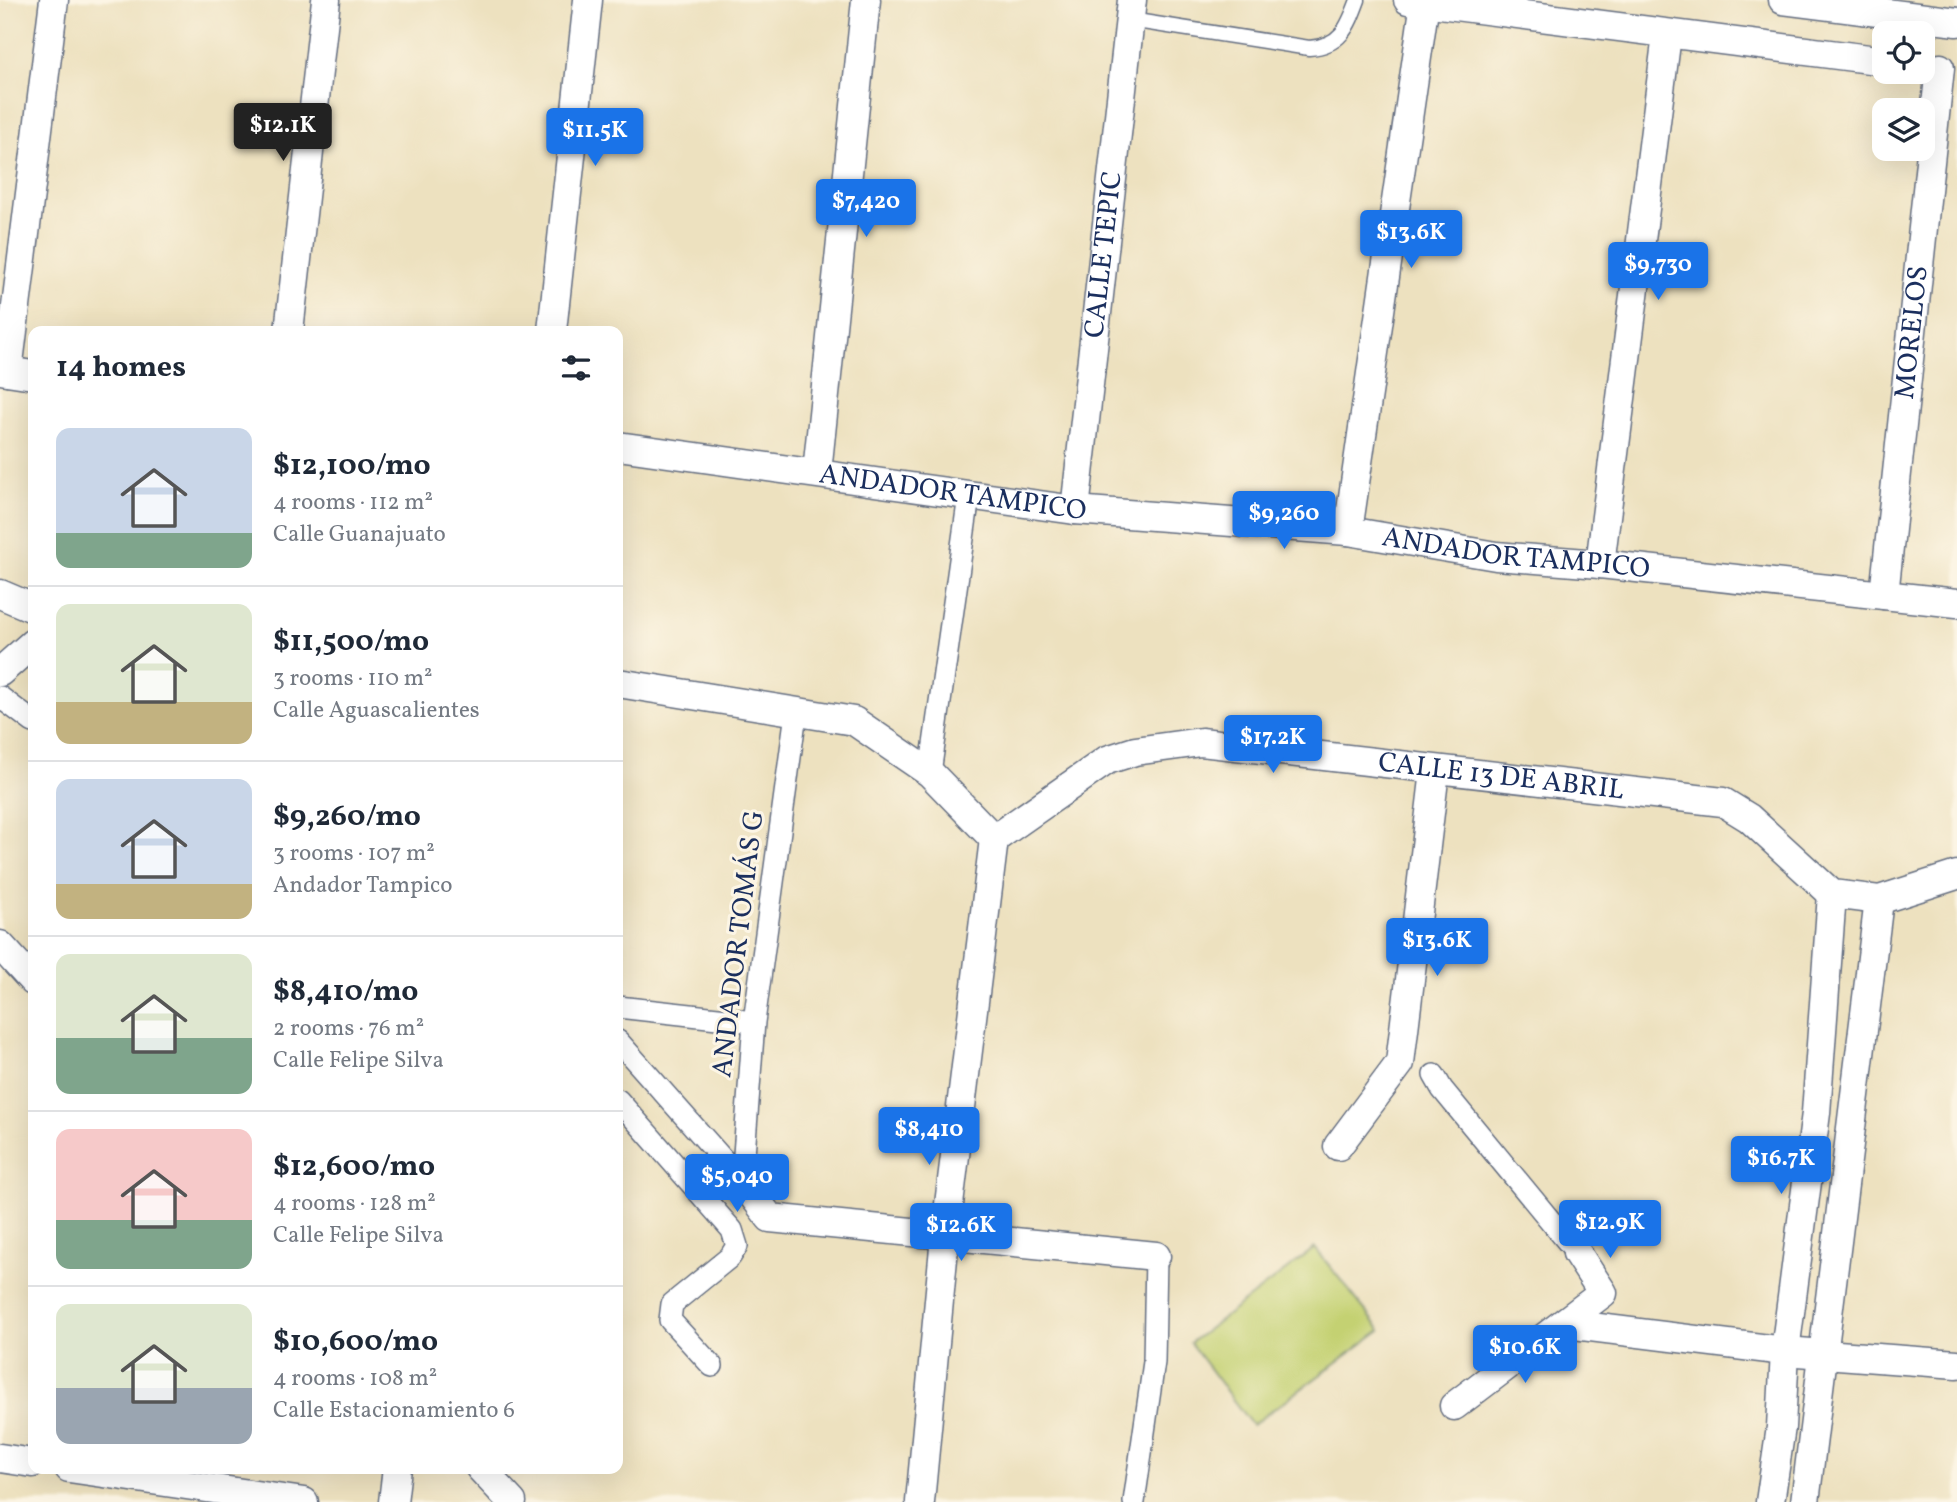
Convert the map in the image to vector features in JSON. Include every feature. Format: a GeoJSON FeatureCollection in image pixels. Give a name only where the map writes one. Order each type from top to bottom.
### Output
{"type":"FeatureCollection","features":[{"type":"Feature","properties":{"kind":"street"},"geometry":{"type":"LineString","coordinates":[[14,372],[54,0]]}},
{"type":"Feature","properties":{"kind":"street"},"geometry":{"type":"LineString","coordinates":[[290,326],[326,0]]}},
{"type":"Feature","properties":{"kind":"street"},"geometry":{"type":"LineString","coordinates":[[553,326],[588,0]]}},
{"type":"Feature","properties":{"kind":"street"},"geometry":{"type":"LineString","coordinates":[[817,472],[866,0]]}},
{"type":"Feature","properties":{"kind":"street"},"geometry":{"type":"LineString","coordinates":[[1783,0],[1891,7],[1957,22]]}},
{"type":"Feature","properties":{"kind":"street"},"geometry":{"type":"LineString","coordinates":[[1349,531],[1416,1],[1872,59]]}},
{"type":"Feature","properties":{"kind":"street","name":"CALLE TEPIC"},"geometry":{"type":"LineString","coordinates":[[1075,510],[1131,10]]}},
{"type":"Feature","properties":{"kind":"street"},"geometry":{"type":"LineString","coordinates":[[1600,564],[1667,35]]}},
{"type":"Feature","properties":{"kind":"street","name":"MORELOS"},"geometry":{"type":"LineString","coordinates":[[1884,595],[1940,67]]}},
{"type":"Feature","properties":{"kind":"street","name":"ANDADOR TAMPICO"},"geometry":{"type":"LineString","coordinates":[[623,447],[1075,510],[1349,531],[1496,556],[1600,564],[1957,603]]}},
{"type":"Feature","properties":{"kind":"street"},"geometry":{"type":"LineString","coordinates":[[930,773],[969,496]]}},
{"type":"Feature","properties":{"kind":"street"},"geometry":{"type":"LineString","coordinates":[[0,594],[28,606]]}},
{"type":"Feature","properties":{"kind":"street"},"geometry":{"type":"LineString","coordinates":[[0,672],[28,647]]}},
{"type":"Feature","properties":{"kind":"street"},"geometry":{"type":"LineString","coordinates":[[623,684],[854,721],[930,773],[994,838],[945,1237],[920,1502]]}},
{"type":"Feature","properties":{"kind":"street"},"geometry":{"type":"LineString","coordinates":[[0,697],[28,718]]}},
{"type":"Feature","properties":{"kind":"street","name":"ANDADOR TOMÁS G"},"geometry":{"type":"LineString","coordinates":[[742,1181],[754,1022],[796,713]]}},
{"type":"Feature","properties":{"kind":"street","name":"CALLE 13 DE ABRIL"},"geometry":{"type":"LineString","coordinates":[[994,838],[1107,760],[1135,751],[1201,742],[1723,802],[1749,818],[1832,894]]}},
{"type":"Feature","properties":{"kind":"street"},"geometry":{"type":"LineString","coordinates":[[1338,1146],[1400,1063],[1435,771]]}},
{"type":"Feature","properties":{"kind":"street"},"geometry":{"type":"LineString","coordinates":[[1770,1502],[1781,1427],[1786,1351],[1816,1113],[1832,894],[1879,900],[1957,875]]}},
{"type":"Feature","properties":{"kind":"street"},"geometry":{"type":"LineString","coordinates":[[1805,1502],[1879,900]]}},
{"type":"Feature","properties":{"kind":"street"},"geometry":{"type":"LineString","coordinates":[[0,945],[28,976]]}},
{"type":"Feature","properties":{"kind":"street"},"geometry":{"type":"LineString","coordinates":[[623,1008],[754,1022]]}},
{"type":"Feature","properties":{"kind":"street"},"geometry":{"type":"LineString","coordinates":[[623,1047],[742,1181],[770,1218],[1156,1256],[1154,1362],[1134,1502]]}},
{"type":"Feature","properties":{"kind":"street"},"geometry":{"type":"LineString","coordinates":[[1434,1075],[1442,1089],[1577,1253],[1603,1293],[1566,1324],[1454,1406]]}},
{"type":"Feature","properties":{"kind":"street"},"geometry":{"type":"LineString","coordinates":[[623,1106],[732,1230],[737,1246],[730,1257],[672,1304],[670,1320],[712,1366]]}},
{"type":"Feature","properties":{"kind":"street"},"geometry":{"type":"LineString","coordinates":[[1566,1324],[1786,1351],[1957,1364]]}},
{"type":"Feature","properties":{"kind":"street"},"geometry":{"type":"LineString","coordinates":[[0,1458],[28,1462]]}},
{"type":"Feature","properties":{"kind":"street"},"geometry":{"type":"LineString","coordinates":[[110,1474],[304,1502]]}},
{"type":"Feature","properties":{"kind":"street"},"geometry":{"type":"LineString","coordinates":[[393,1502],[396,1474]]}},
{"type":"Feature","properties":{"kind":"street"},"geometry":{"type":"LineString","coordinates":[[486,1474],[512,1502]]}},
{"type":"Feature","properties":{"kind":"lane"},"geometry":{"type":"LineString","coordinates":[[1131,10],[1309,48],[1322,47],[1347,31],[1358,0]]}},
{"type":"Feature","properties":{"kind":"green space"},"geometry":{"type":"Polygon","coordinates":[[[1315,1248],[1381,1330],[1252,1425],[1190,1343],[1315,1248]]]}}]}
